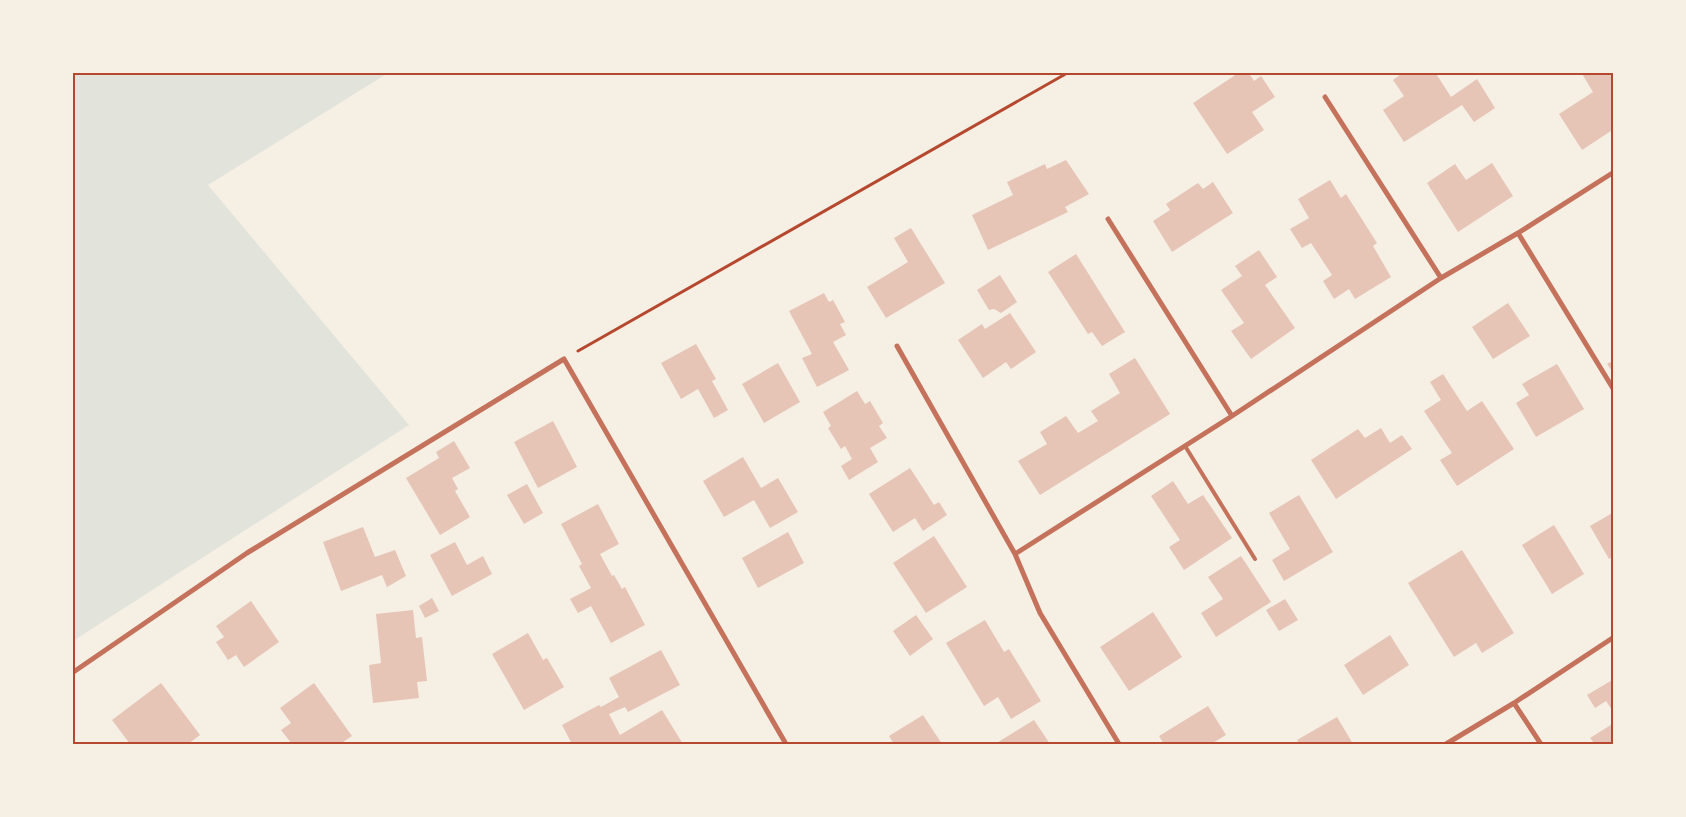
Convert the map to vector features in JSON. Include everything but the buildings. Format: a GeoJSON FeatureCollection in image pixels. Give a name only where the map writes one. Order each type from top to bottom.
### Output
{"type":"FeatureCollection","features":[{"type":"Feature","properties":{"kind":"street"},"geometry":{"type":"LineString","coordinates":[[1325,97],[1441,278]]}},
{"type":"Feature","properties":{"kind":"street"},"geometry":{"type":"LineString","coordinates":[[1015,554],[1232,416],[1441,278],[1518,233],[1614,172]]}},
{"type":"Feature","properties":{"kind":"street"},"geometry":{"type":"LineString","coordinates":[[1108,219],[1232,416]]}},
{"type":"Feature","properties":{"kind":"street"},"geometry":{"type":"LineString","coordinates":[[1518,233],[1614,390]]}},
{"type":"Feature","properties":{"kind":"street"},"geometry":{"type":"LineString","coordinates":[[897,346],[1015,554],[1040,613],[1119,744]]}},
{"type":"Feature","properties":{"kind":"street"},"geometry":{"type":"LineString","coordinates":[[72,673],[247,553],[564,359],[786,744]]}},
{"type":"Feature","properties":{"kind":"street"},"geometry":{"type":"LineString","coordinates":[[1446,744],[1514,703],[1614,637]]}},
{"type":"Feature","properties":{"kind":"street"},"geometry":{"type":"LineString","coordinates":[[1514,703],[1541,744]]}},
{"type":"Feature","properties":{"kind":"lane"},"geometry":{"type":"LineString","coordinates":[[1185,446],[1255,559]]}},
{"type":"Feature","properties":{"kind":"path"},"geometry":{"type":"LineString","coordinates":[[564,359],[1069,72]]}},
{"type":"Feature","properties":{"kind":"shaded area"},"geometry":{"type":"Polygon","coordinates":[[[73,72],[388,73],[208,185],[409,425],[73,641],[73,72]]]}}]}
